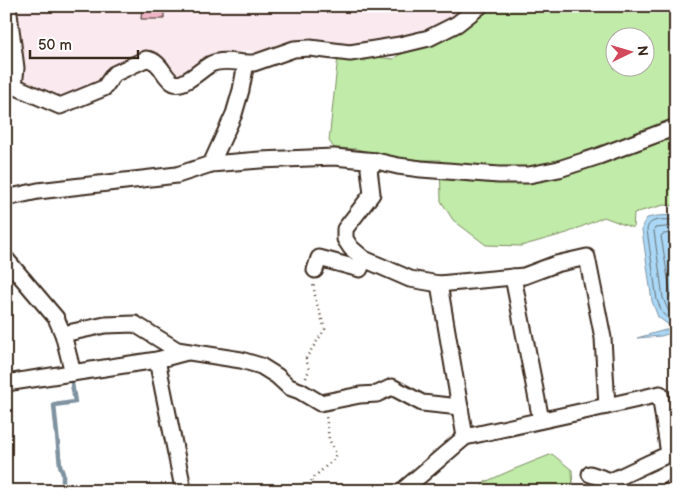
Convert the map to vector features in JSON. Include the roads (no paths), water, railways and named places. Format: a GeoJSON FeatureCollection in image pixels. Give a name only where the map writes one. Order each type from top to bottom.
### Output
{"type":"FeatureCollection","features":[{"type":"Feature","properties":{"kind":"street"},"geometry":{"type":"LineString","coordinates":[[8,6],[16,68],[14,86],[60,106],[104,88],[114,74],[146,59],[155,61],[172,82],[180,84],[212,63],[223,61],[254,63],[294,49],[310,48],[350,53],[400,46],[430,38],[457,24],[480,6]]}},
{"type":"Feature","properties":{"kind":"street"},"geometry":{"type":"LineString","coordinates":[[210,164],[234,114],[246,63]]}},
{"type":"Feature","properties":{"kind":"street"},"geometry":{"type":"LineString","coordinates":[[6,198],[38,191],[177,175],[210,164],[260,160],[334,157],[376,161],[421,169],[499,175],[529,175],[575,164],[676,127]]}},
{"type":"Feature","properties":{"kind":"street"},"geometry":{"type":"LineString","coordinates":[[376,161],[369,169],[372,194],[345,229],[345,239],[348,244],[364,259],[410,278],[439,284],[524,276],[556,264],[587,257],[603,338],[607,406]]}},
{"type":"Feature","properties":{"kind":"street"},"geometry":{"type":"LineString","coordinates":[[315,270],[319,258],[360,269],[364,259]]}},
{"type":"Feature","properties":{"kind":"street"},"geometry":{"type":"LineString","coordinates":[[6,259],[56,318],[63,334],[71,373]]}},
{"type":"Feature","properties":{"kind":"street"},"geometry":{"type":"LineString","coordinates":[[513,277],[542,420]]}},
{"type":"Feature","properties":{"kind":"street"},"geometry":{"type":"LineString","coordinates":[[439,284],[465,438]]}},
{"type":"Feature","properties":{"kind":"street"},"geometry":{"type":"LineString","coordinates":[[63,334],[105,325],[135,324],[177,350],[241,360],[261,366],[289,386],[320,403],[360,395],[377,394],[392,387],[422,403],[460,407]]}},
{"type":"Feature","properties":{"kind":"street"},"geometry":{"type":"LineString","coordinates":[[6,382],[157,360],[188,352]]}},
{"type":"Feature","properties":{"kind":"street"},"geometry":{"type":"LineString","coordinates":[[157,360],[182,483]]}},
{"type":"Feature","properties":{"kind":"street"},"geometry":{"type":"LineString","coordinates":[[402,491],[465,438],[660,394],[670,454],[611,482],[590,474]]}},
{"type":"Feature","properties":{"kind":"street"},"geometry":{"type":"LineString","coordinates":[[669,491],[676,486]]}},
{"type":"Feature","properties":{"kind":"water"},"geometry":{"type":"Polygon","coordinates":[[[676,215],[676,340],[671,333],[661,336],[637,338],[669,329],[670,326],[658,317],[652,301],[642,230],[643,224],[647,218],[676,215]]]}},
{"type":"Feature","properties":{"kind":"waterway"},"geometry":{"type":"LineString","coordinates":[[6,55],[8,73],[6,75]]}},
{"type":"Feature","properties":{"kind":"waterway"},"geometry":{"type":"LineString","coordinates":[[63,491],[63,474],[60,465],[54,405],[75,402],[71,377]]}}]}
